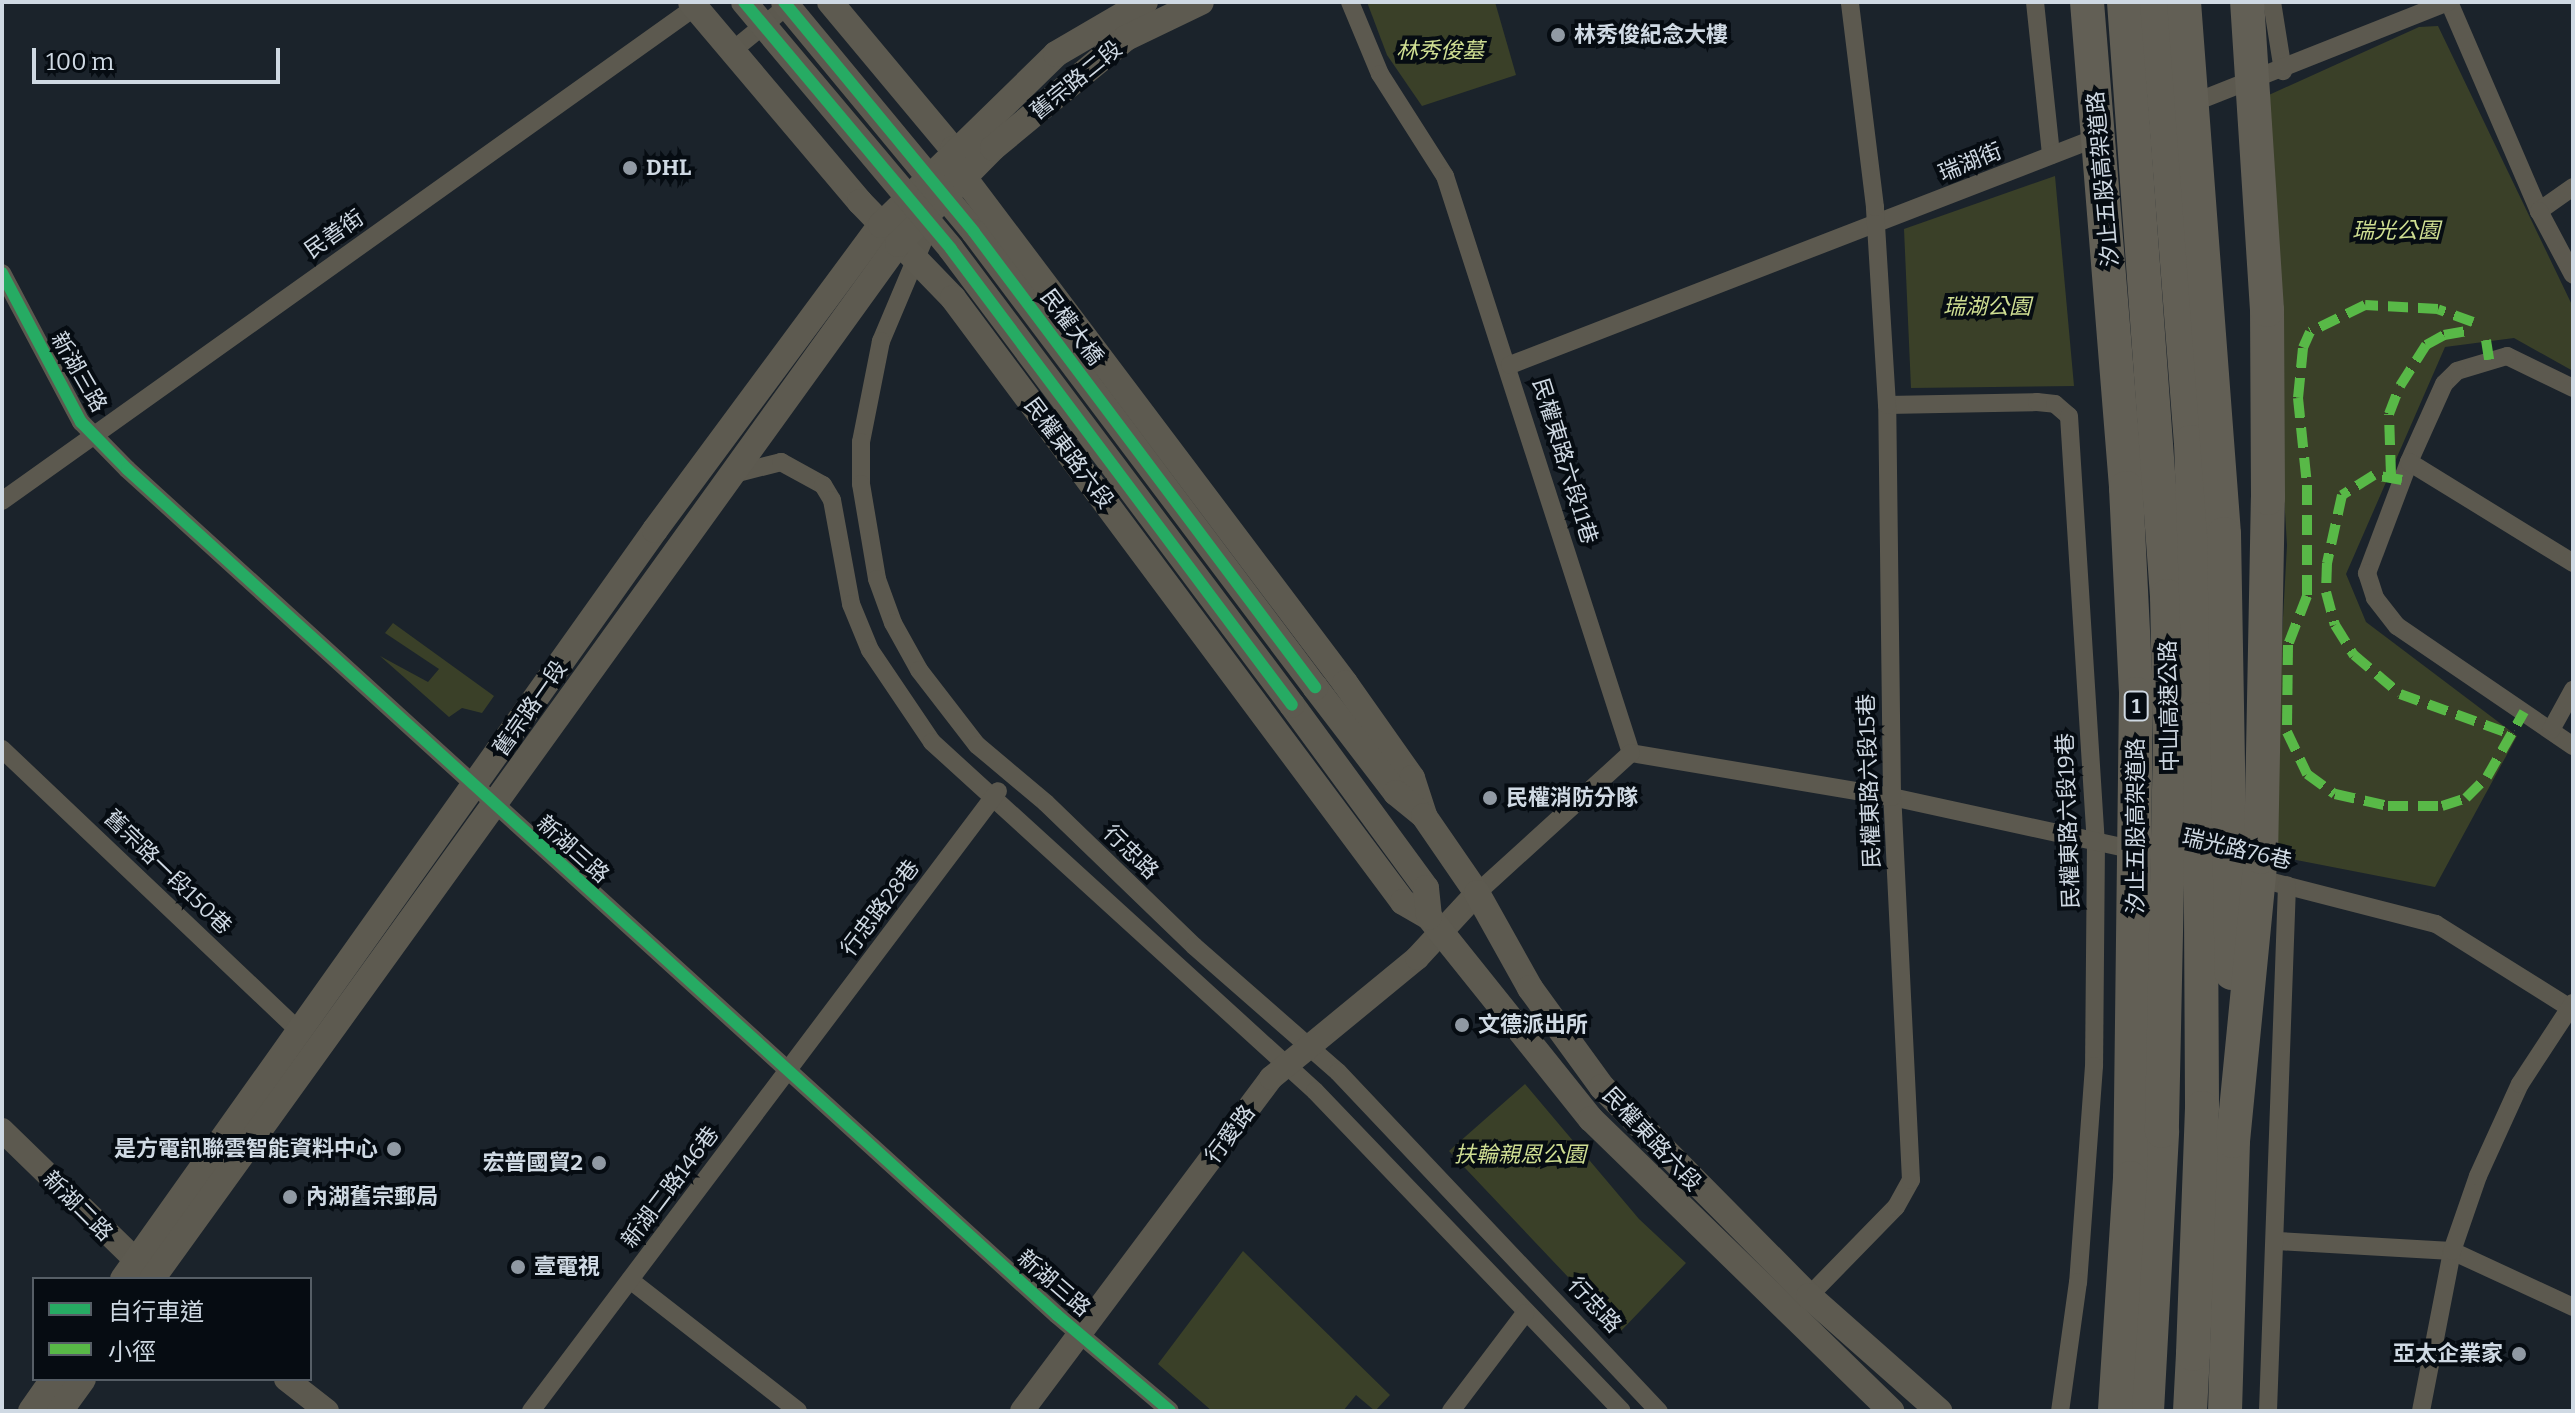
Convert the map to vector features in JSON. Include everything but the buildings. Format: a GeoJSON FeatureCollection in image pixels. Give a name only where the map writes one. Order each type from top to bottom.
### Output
{"type":"FeatureCollection","features":[{"type":"Feature","properties":{"kind":"highway","name":"汐止五股高架道路"},"geometry":{"type":"LineString","coordinates":[[2087,2],[2125,473],[2136,694],[2130,1178],[2115,1411]]}},
{"type":"Feature","properties":{"kind":"highway","name":"中山高速公路"},"geometry":{"type":"LineString","coordinates":[[2124,2],[2167,596],[2170,742],[2162,1131],[2147,1411]]}},
{"type":"Feature","properties":{"kind":"highway","name":"中山高速公路"},"geometry":{"type":"LineString","coordinates":[[2157,2],[2191,442],[2200,719],[2202,1108],[2190,1411]]}},
{"type":"Feature","properties":{"kind":"highway"},"geometry":{"type":"LineString","coordinates":[[2184,2],[2224,534],[2233,1141],[2225,1411]]}},
{"type":"Feature","properties":{"kind":"highway"},"geometry":{"type":"LineString","coordinates":[[2233,1141],[2261,857],[2268,498],[2267,310],[2247,2]]}},
{"type":"Feature","properties":{"kind":"main road","name":"民權東路六段"},"geometry":{"type":"LineString","coordinates":[[744,2],[951,249],[1426,888],[1435,926]]}},
{"type":"Feature","properties":{"kind":"main road","name":"民權大橋"},"geometry":{"type":"LineString","coordinates":[[784,2],[974,232],[1315,687]]}},
{"type":"Feature","properties":{"kind":"main road","name":"民權東路六段"},"geometry":{"type":"LineString","coordinates":[[830,2],[953,149],[963,176],[1345,683],[1412,778],[1424,816]]}},
{"type":"Feature","properties":{"kind":"main road","name":"舊宗路二段"},"geometry":{"type":"LineString","coordinates":[[953,149],[1056,54],[1145,2]]}},
{"type":"Feature","properties":{"kind":"main road","name":"舊宗路二段"},"geometry":{"type":"LineString","coordinates":[[963,176],[1126,38],[1201,2]]}},
{"type":"Feature","properties":{"kind":"main road","name":"民權東路六段"},"geometry":{"type":"LineString","coordinates":[[693,4],[983,338],[1403,902],[1435,926],[1591,1119],[1891,1411]]}},
{"type":"Feature","properties":{"kind":"main road","name":"舊宗路一段"},"geometry":{"type":"LineString","coordinates":[[144,1275],[300,1032],[728,476],[898,243],[953,149]]}},
{"type":"Feature","properties":{"kind":"main road","name":"舊宗路一段"},"geometry":{"type":"LineString","coordinates":[[144,1275],[484,794],[655,530],[898,243],[938,206],[963,176]]}},
{"type":"Feature","properties":{"kind":"main road","name":"民權東路六段"},"geometry":{"type":"LineString","coordinates":[[1315,687],[1396,793],[1424,816],[1477,893],[1530,988],[1602,1087],[1809,1296],[1939,1411]]}},
{"type":"Feature","properties":{"kind":"main road"},"geometry":{"type":"LineString","coordinates":[[31,1411],[52,1381]]}},
{"type":"Feature","properties":{"kind":"main road"},"geometry":{"type":"LineString","coordinates":[[60,1411],[82,1381]]}},
{"type":"Feature","properties":{"kind":"street"},"geometry":{"type":"LineString","coordinates":[[732,51],[792,2]]}},
{"type":"Feature","properties":{"kind":"street","name":"民權東路六段11巷"},"geometry":{"type":"LineString","coordinates":[[1350,2],[1380,74],[1445,176],[1510,365],[1631,753]]}},
{"type":"Feature","properties":{"kind":"street","name":"民權東路六段15巷"},"geometry":{"type":"LineString","coordinates":[[1809,1296],[1896,1207],[1911,1180],[1892,797],[1887,405],[1876,226],[1850,2]]}},
{"type":"Feature","properties":{"kind":"street"},"geometry":{"type":"LineString","coordinates":[[2035,2],[2051,155]]}},
{"type":"Feature","properties":{"kind":"street"},"geometry":{"type":"LineString","coordinates":[[2272,2],[2283,71]]}},
{"type":"Feature","properties":{"kind":"street"},"geometry":{"type":"LineString","coordinates":[[2449,2],[2545,206],[2573,275]]}},
{"type":"Feature","properties":{"kind":"street","name":"瑞湖街"},"geometry":{"type":"LineString","coordinates":[[1510,365],[1876,226],[2051,155],[2283,71],[2449,2]]}},
{"type":"Feature","properties":{"kind":"street","name":"民善街"},"geometry":{"type":"LineString","coordinates":[[2,501],[693,4]]}},
{"type":"Feature","properties":{"kind":"street"},"geometry":{"type":"LineString","coordinates":[[2545,206],[2573,187]]}},
{"type":"Feature","properties":{"kind":"street","name":"行忠路"},"geometry":{"type":"LineString","coordinates":[[898,243],[881,341],[866,399],[861,484],[868,533],[893,623],[919,670],[948,713],[1009,775],[1046,803],[1309,1048],[1525,1265],[1659,1411]]}},
{"type":"Feature","properties":{"kind":"street","name":"新湖三路"},"geometry":{"type":"LineString","coordinates":[[2,273],[81,422],[484,794],[1170,1411]]}},
{"type":"Feature","properties":{"kind":"street"},"geometry":{"type":"LineString","coordinates":[[983,338],[1046,288]]}},
{"type":"Feature","properties":{"kind":"street"},"geometry":{"type":"LineString","coordinates":[[2573,388],[2507,356],[2457,371],[2444,384],[2409,462],[2367,573],[2375,598],[2397,626],[2573,746]]}},
{"type":"Feature","properties":{"kind":"street","name":"民權東路六段19巷"},"geometry":{"type":"LineString","coordinates":[[1887,405],[2037,402],[2055,404],[2069,416],[2096,842],[2094,1066],[2078,1282],[2060,1411]]}},
{"type":"Feature","properties":{"kind":"street"},"geometry":{"type":"LineString","coordinates":[[728,476],[781,462],[797,466],[823,485],[832,500],[851,604],[870,650],[932,742],[1286,1065],[1622,1411]]}},
{"type":"Feature","properties":{"kind":"street"},"geometry":{"type":"LineString","coordinates":[[2409,462],[2573,563]]}},
{"type":"Feature","properties":{"kind":"street"},"geometry":{"type":"LineString","coordinates":[[2551,730],[2573,690]]}},
{"type":"Feature","properties":{"kind":"street","name":"舊宗路一段150巷"},"geometry":{"type":"LineString","coordinates":[[2,749],[300,1032]]}},
{"type":"Feature","properties":{"kind":"street"},"geometry":{"type":"LineString","coordinates":[[1477,893],[1631,753]]}},
{"type":"Feature","properties":{"kind":"street","name":"瑞光路76巷"},"geometry":{"type":"LineString","coordinates":[[1631,753],[1892,797],[2287,885],[2436,924],[2572,1007]]}},
{"type":"Feature","properties":{"kind":"street","name":"行忠路28巷"},"geometry":{"type":"LineString","coordinates":[[790,1069],[1009,775]]}},
{"type":"Feature","properties":{"kind":"street"},"geometry":{"type":"LineString","coordinates":[[2268,1411],[2277,1241],[2287,885]]}},
{"type":"Feature","properties":{"kind":"street","name":"行愛路"},"geometry":{"type":"LineString","coordinates":[[1022,1411],[1286,1065],[1309,1048],[1435,926],[1477,893]]}},
{"type":"Feature","properties":{"kind":"street"},"geometry":{"type":"LineString","coordinates":[[2421,1411],[2452,1251],[2478,1176],[2520,1084],[2572,1007]]}},
{"type":"Feature","properties":{"kind":"street","name":"新湖二路146巷"},"geometry":{"type":"LineString","coordinates":[[531,1411],[790,1069]]}},
{"type":"Feature","properties":{"kind":"street","name":"新湖二路"},"geometry":{"type":"LineString","coordinates":[[2,1130],[144,1275]]}},
{"type":"Feature","properties":{"kind":"street"},"geometry":{"type":"LineString","coordinates":[[2277,1241],[2452,1251],[2573,1307]]}},
{"type":"Feature","properties":{"kind":"street"},"geometry":{"type":"LineString","coordinates":[[630,1280],[798,1411]]}},
{"type":"Feature","properties":{"kind":"street"},"geometry":{"type":"LineString","coordinates":[[1451,1411],[1525,1313]]}},
{"type":"Feature","properties":{"kind":"street"},"geometry":{"type":"LineString","coordinates":[[289,1381],[327,1411]]}},
{"type":"Feature","properties":{"kind":"green space","name":"林秀俊墓"},"geometry":{"type":"Polygon","coordinates":[[[1367,2],[1495,2],[1516,75],[1422,106],[1387,55],[1367,2]]]}},
{"type":"Feature","properties":{"kind":"green space","name":"瑞光公園"},"geometry":{"type":"Polygon","coordinates":[[[2438,26],[2573,307],[2573,371],[2514,338],[2445,347],[2346,574],[2366,622],[2517,736],[2435,887],[2270,855],[2287,545],[2260,99],[2419,27],[2438,26]]]}},
{"type":"Feature","properties":{"kind":"green space","name":"瑞湖公園"},"geometry":{"type":"Polygon","coordinates":[[[2055,176],[2074,386],[1911,388],[1904,229],[2055,176]]]}},
{"type":"Feature","properties":{"kind":"green space"},"geometry":{"type":"Polygon","coordinates":[[[393,623],[494,696],[482,713],[462,708],[449,717],[380,656],[428,682],[439,669],[385,633],[393,623]]]}},
{"type":"Feature","properties":{"kind":"green space","name":"扶輪親恩公園"},"geometry":{"type":"Polygon","coordinates":[[[1525,1084],[1639,1219],[1686,1263],[1620,1332],[1449,1151],[1525,1084]]]}},
{"type":"Feature","properties":{"kind":"green space"},"geometry":{"type":"Polygon","coordinates":[[[1243,1251],[1390,1395],[1375,1411],[1356,1395],[1343,1411],[1212,1411],[1158,1364],[1243,1251]]]}},
{"type":"Feature","properties":{"kind":"marked path"},"geometry":{"type":"LineString","coordinates":[[2473,322],[2438,309],[2365,305],[2310,332],[2303,348],[2298,398],[2307,485],[2307,596],[2288,645],[2287,732],[2307,774],[2335,794],[2388,806],[2442,806],[2466,798],[2487,777],[2524,712]]}},
{"type":"Feature","properties":{"kind":"marked path"},"geometry":{"type":"LineString","coordinates":[[2391,475],[2389,414],[2400,386],[2426,345],[2444,335],[2473,330]]}},
{"type":"Feature","properties":{"kind":"marked path"},"geometry":{"type":"LineString","coordinates":[[2486,340],[2489,360]]}},
{"type":"Feature","properties":{"kind":"marked path"},"geometry":{"type":"LineString","coordinates":[[2402,480],[2374,475],[2342,495],[2327,563],[2326,592],[2335,625],[2354,655],[2400,694],[2513,735]]}},
{"type":"Feature","properties":{"kind":"cycle path"},"geometry":{"type":"LineString","coordinates":[[744,2],[951,249],[1292,705]]}},
{"type":"Feature","properties":{"kind":"cycle path"},"geometry":{"type":"LineString","coordinates":[[784,2],[974,232],[1315,687]]}},
{"type":"Feature","properties":{"kind":"cycle path"},"geometry":{"type":"LineString","coordinates":[[2,273],[81,422],[127,469],[1057,1315],[1170,1411]]}},
{"type":"Feature","properties":{"kind":"place","name":"林秀俊紀念大樓"},"geometry":{"type":"Point","coordinates":[1558,35]}},
{"type":"Feature","properties":{"kind":"place","name":"DHL"},"geometry":{"type":"Point","coordinates":[630,168]}},
{"type":"Feature","properties":{"kind":"place","name":"民權消防分隊"},"geometry":{"type":"Point","coordinates":[1490,798]}},
{"type":"Feature","properties":{"kind":"place","name":"文德派出所"},"geometry":{"type":"Point","coordinates":[1462,1025]}},
{"type":"Feature","properties":{"kind":"place","name":"是方電訊聯雲智能資料中心"},"geometry":{"type":"Point","coordinates":[394,1149]}},
{"type":"Feature","properties":{"kind":"place","name":"宏普國貿2"},"geometry":{"type":"Point","coordinates":[599,1163]}},
{"type":"Feature","properties":{"kind":"place","name":"內湖舊宗郵局"},"geometry":{"type":"Point","coordinates":[290,1197]}},
{"type":"Feature","properties":{"kind":"place","name":"壹電視"},"geometry":{"type":"Point","coordinates":[518,1267]}},
{"type":"Feature","properties":{"kind":"place","name":"亞太企業家"},"geometry":{"type":"Point","coordinates":[2519,1354]}}]}
